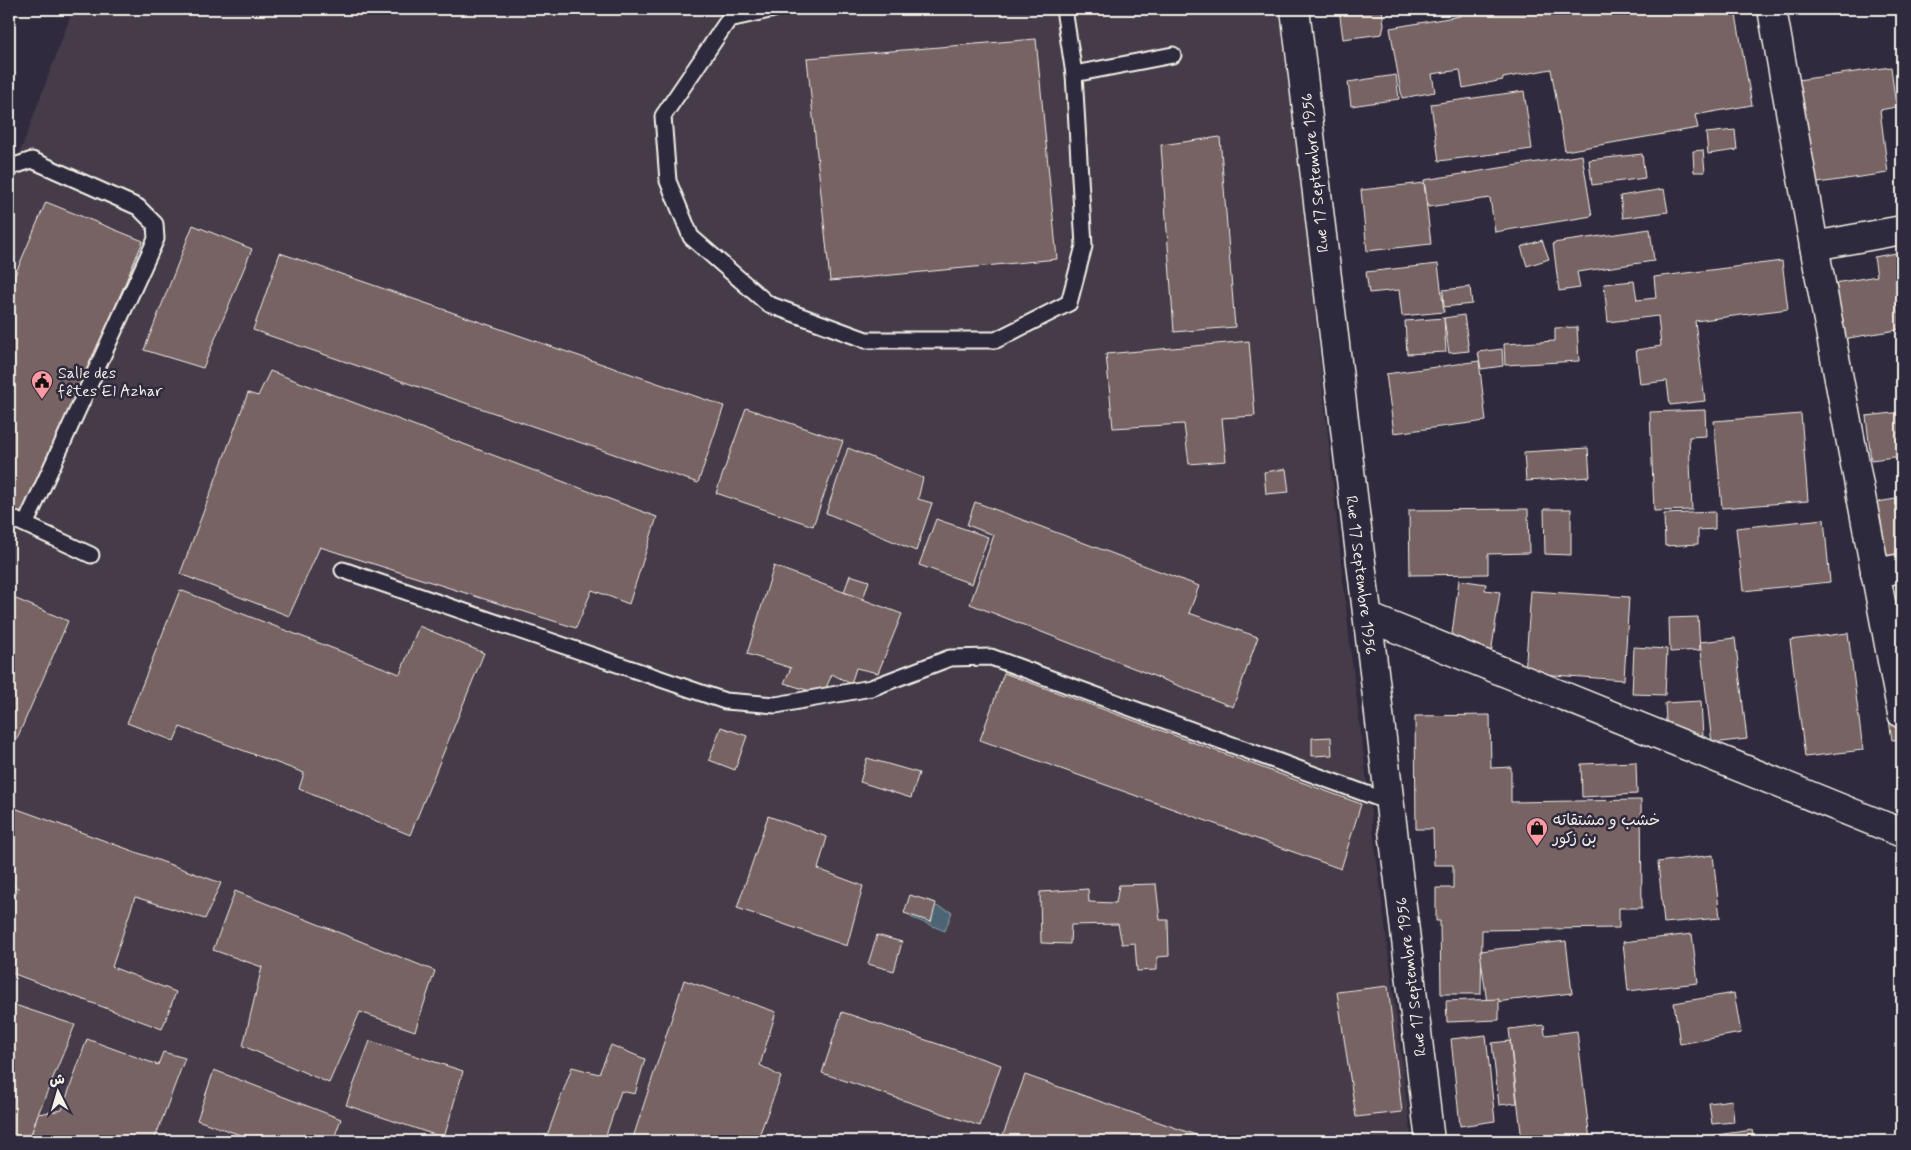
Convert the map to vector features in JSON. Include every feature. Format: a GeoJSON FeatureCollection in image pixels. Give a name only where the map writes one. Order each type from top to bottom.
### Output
{"type":"FeatureCollection","features":[{"type":"Feature","properties":{"kind":"street","name":"Rue 17 Septembre 1956"},"geometry":{"type":"LineString","coordinates":[[1295,9],[1332,334],[1368,617],[1430,1141]]}},
{"type":"Feature","properties":{"kind":"street"},"geometry":{"type":"LineString","coordinates":[[1772,9],[1814,246],[1902,714]]}},
{"type":"Feature","properties":{"kind":"street"},"geometry":{"type":"LineString","coordinates":[[1814,246],[1902,230]]}},
{"type":"Feature","properties":{"kind":"street"},"geometry":{"type":"LineString","coordinates":[[1875,573],[1902,568]]}},
{"type":"Feature","properties":{"kind":"street"},"geometry":{"type":"LineString","coordinates":[[1368,617],[1902,833]]}},
{"type":"Feature","properties":{"kind":"lane"},"geometry":{"type":"LineString","coordinates":[[774,9],[729,19],[663,116],[668,181],[691,237],[768,304],[866,340],[996,340],[1069,303],[1084,246],[1074,74],[1064,9]]}},
{"type":"Feature","properties":{"kind":"lane"},"geometry":{"type":"LineString","coordinates":[[1074,74],[1173,55]]}},
{"type":"Feature","properties":{"kind":"lane"},"geometry":{"type":"LineString","coordinates":[[9,170],[11,166],[32,160],[138,207],[155,224],[156,239],[26,523]]}},
{"type":"Feature","properties":{"kind":"lane"},"geometry":{"type":"LineString","coordinates":[[9,517],[26,523],[91,555]]}},
{"type":"Feature","properties":{"kind":"lane"},"geometry":{"type":"LineString","coordinates":[[343,570],[725,701],[776,705],[871,688],[950,658],[991,657],[1389,802]]}},
{"type":"Feature","properties":{"kind":"shaded area"},"geometry":{"type":"Polygon","coordinates":[[[73,9],[1283,9],[1350,645],[1412,1141],[9,1141],[9,182],[73,9]]]}},
{"type":"Feature","properties":{"kind":"water"},"geometry":{"type":"Polygon","coordinates":[[[917,899],[952,912],[945,931],[910,917],[917,899]]]}},
{"type":"Feature","properties":{"kind":"building"},"geometry":{"type":"Polygon","coordinates":[[[1339,9],[1382,9],[1384,25],[1382,34],[1343,39],[1339,9]]]}},
{"type":"Feature","properties":{"kind":"building"},"geometry":{"type":"Polygon","coordinates":[[[1459,9],[1735,9],[1752,105],[1695,115],[1698,128],[1565,151],[1551,69],[1463,88],[1460,70],[1432,74],[1435,92],[1402,98],[1390,28],[1460,16],[1459,9]]]}},
{"type":"Feature","properties":{"kind":"building"},"geometry":{"type":"Polygon","coordinates":[[[1036,39],[1057,259],[830,281],[807,58],[1036,39]]]}},
{"type":"Feature","properties":{"kind":"building"},"geometry":{"type":"Polygon","coordinates":[[[1891,67],[1896,107],[1880,110],[1888,173],[1790,187],[1776,83],[1891,67]]]}},
{"type":"Feature","properties":{"kind":"building"},"geometry":{"type":"Polygon","coordinates":[[[1396,75],[1399,99],[1351,106],[1348,82],[1396,75]]]}},
{"type":"Feature","properties":{"kind":"building"},"geometry":{"type":"Polygon","coordinates":[[[1524,91],[1532,149],[1439,161],[1431,104],[1524,91]]]}},
{"type":"Feature","properties":{"kind":"building"},"geometry":{"type":"Polygon","coordinates":[[[1735,130],[1737,150],[1708,154],[1706,133],[1735,130]]]}},
{"type":"Feature","properties":{"kind":"building"},"geometry":{"type":"Polygon","coordinates":[[[1220,137],[1235,327],[1174,332],[1161,145],[1220,137]]]}},
{"type":"Feature","properties":{"kind":"building"},"geometry":{"type":"Polygon","coordinates":[[[1703,150],[1705,172],[1694,172],[1693,151],[1703,150]]]}},
{"type":"Feature","properties":{"kind":"building"},"geometry":{"type":"Polygon","coordinates":[[[1642,154],[1645,178],[1592,185],[1589,160],[1642,154]]]}},
{"type":"Feature","properties":{"kind":"building"},"geometry":{"type":"Polygon","coordinates":[[[1582,155],[1592,216],[1495,232],[1490,198],[1428,207],[1424,180],[1582,155]]]}},
{"type":"Feature","properties":{"kind":"building"},"geometry":{"type":"Polygon","coordinates":[[[1424,183],[1431,244],[1367,251],[1361,190],[1424,183]]]}},
{"type":"Feature","properties":{"kind":"building"},"geometry":{"type":"Polygon","coordinates":[[[1664,189],[1668,212],[1623,218],[1620,196],[1664,189]]]}},
{"type":"Feature","properties":{"kind":"building","name":"Salle des fêtes El Azhar"},"geometry":{"type":"Polygon","coordinates":[[[46,202],[143,241],[25,520],[9,512],[9,289],[46,202]]]}},
{"type":"Feature","properties":{"kind":"building"},"geometry":{"type":"Polygon","coordinates":[[[193,225],[252,249],[203,368],[144,350],[193,225]]]}},
{"type":"Feature","properties":{"kind":"building"},"geometry":{"type":"Polygon","coordinates":[[[1650,229],[1654,261],[1577,272],[1580,288],[1559,291],[1553,243],[1650,229]]]}},
{"type":"Feature","properties":{"kind":"building"},"geometry":{"type":"Polygon","coordinates":[[[1542,240],[1549,259],[1527,266],[1521,247],[1542,240]]]}},
{"type":"Feature","properties":{"kind":"building"},"geometry":{"type":"Polygon","coordinates":[[[1902,252],[1902,329],[1831,341],[1822,285],[1877,276],[1874,257],[1902,252]]]}},
{"type":"Feature","properties":{"kind":"building"},"geometry":{"type":"Polygon","coordinates":[[[280,253],[724,406],[698,483],[253,330],[280,253]]]}},
{"type":"Feature","properties":{"kind":"building"},"geometry":{"type":"Polygon","coordinates":[[[1782,261],[1788,309],[1695,321],[1705,401],[1670,405],[1667,381],[1640,384],[1636,350],[1661,346],[1658,316],[1608,322],[1604,284],[1634,281],[1637,300],[1656,298],[1654,277],[1782,261]]]}},
{"type":"Feature","properties":{"kind":"building"},"geometry":{"type":"Polygon","coordinates":[[[1438,264],[1444,312],[1402,316],[1399,290],[1369,293],[1366,272],[1438,264]]]}},
{"type":"Feature","properties":{"kind":"building"},"geometry":{"type":"Polygon","coordinates":[[[1470,287],[1472,304],[1444,307],[1443,290],[1470,287]]]}},
{"type":"Feature","properties":{"kind":"building"},"geometry":{"type":"Polygon","coordinates":[[[1464,315],[1469,351],[1449,353],[1444,318],[1464,315]]]}},
{"type":"Feature","properties":{"kind":"building"},"geometry":{"type":"Polygon","coordinates":[[[1444,318],[1446,352],[1407,354],[1405,321],[1444,318]]]}},
{"type":"Feature","properties":{"kind":"building"},"geometry":{"type":"Polygon","coordinates":[[[1577,327],[1579,361],[1505,365],[1504,344],[1555,341],[1555,328],[1577,327]]]}},
{"type":"Feature","properties":{"kind":"building"},"geometry":{"type":"Polygon","coordinates":[[[1249,341],[1255,416],[1222,418],[1226,461],[1189,464],[1184,424],[1113,428],[1106,354],[1249,341]]]}},
{"type":"Feature","properties":{"kind":"building"},"geometry":{"type":"Polygon","coordinates":[[[1502,349],[1503,366],[1481,369],[1478,352],[1502,349]]]}},
{"type":"Feature","properties":{"kind":"building"},"geometry":{"type":"Polygon","coordinates":[[[1479,361],[1486,421],[1394,433],[1386,374],[1479,361]]]}},
{"type":"Feature","properties":{"kind":"building"},"geometry":{"type":"Polygon","coordinates":[[[270,371],[657,517],[629,604],[592,590],[576,628],[320,547],[289,616],[180,574],[248,393],[258,396],[270,371]]]}},
{"type":"Feature","properties":{"kind":"building"},"geometry":{"type":"Polygon","coordinates":[[[746,408],[843,441],[813,526],[716,493],[746,408]]]}},
{"type":"Feature","properties":{"kind":"building"},"geometry":{"type":"Polygon","coordinates":[[[1705,410],[1706,436],[1689,437],[1692,510],[1654,511],[1650,412],[1705,410]]]}},
{"type":"Feature","properties":{"kind":"building"},"geometry":{"type":"Polygon","coordinates":[[[1902,412],[1902,456],[1871,460],[1866,416],[1902,412]]]}},
{"type":"Feature","properties":{"kind":"building"},"geometry":{"type":"Polygon","coordinates":[[[1801,414],[1808,501],[1722,508],[1714,421],[1801,414]]]}},
{"type":"Feature","properties":{"kind":"building"},"geometry":{"type":"Polygon","coordinates":[[[848,448],[923,478],[918,499],[932,503],[916,551],[826,513],[848,448]]]}},
{"type":"Feature","properties":{"kind":"building"},"geometry":{"type":"Polygon","coordinates":[[[1588,448],[1590,477],[1526,481],[1524,452],[1588,448]]]}},
{"type":"Feature","properties":{"kind":"building"},"geometry":{"type":"Polygon","coordinates":[[[1286,469],[1289,492],[1266,494],[1264,472],[1286,469]]]}},
{"type":"Feature","properties":{"kind":"building"},"geometry":{"type":"Polygon","coordinates":[[[1902,498],[1902,568],[1864,574],[1852,506],[1902,498]]]}},
{"type":"Feature","properties":{"kind":"building"},"geometry":{"type":"Polygon","coordinates":[[[975,502],[1199,586],[1189,613],[1258,637],[1233,707],[970,604],[994,535],[967,525],[975,502]]]}},
{"type":"Feature","properties":{"kind":"building"},"geometry":{"type":"Polygon","coordinates":[[[1528,509],[1529,553],[1488,554],[1488,574],[1410,575],[1409,510],[1528,509]]]}},
{"type":"Feature","properties":{"kind":"building"},"geometry":{"type":"Polygon","coordinates":[[[1544,509],[1571,509],[1571,555],[1545,554],[1544,509]]]}},
{"type":"Feature","properties":{"kind":"building"},"geometry":{"type":"Polygon","coordinates":[[[1715,512],[1715,529],[1698,530],[1698,544],[1665,546],[1664,514],[1715,512]]]}},
{"type":"Feature","properties":{"kind":"building"},"geometry":{"type":"Polygon","coordinates":[[[936,519],[988,537],[972,584],[919,565],[936,519]]]}},
{"type":"Feature","properties":{"kind":"building"},"geometry":{"type":"Polygon","coordinates":[[[1824,519],[1830,582],[1743,591],[1736,528],[1824,519]]]}},
{"type":"Feature","properties":{"kind":"building"},"geometry":{"type":"Polygon","coordinates":[[[774,566],[902,614],[878,673],[856,668],[851,684],[832,674],[823,695],[784,683],[791,668],[747,654],[774,566]]]}},
{"type":"Feature","properties":{"kind":"building"},"geometry":{"type":"Polygon","coordinates":[[[850,575],[869,581],[863,599],[844,592],[850,575]]]}},
{"type":"Feature","properties":{"kind":"building"},"geometry":{"type":"Polygon","coordinates":[[[1459,580],[1486,584],[1485,590],[1500,592],[1491,654],[1450,649],[1459,580]]]}},
{"type":"Feature","properties":{"kind":"building"},"geometry":{"type":"Polygon","coordinates":[[[180,590],[400,674],[419,626],[484,653],[410,835],[299,789],[304,773],[180,727],[174,741],[127,723],[180,590]]]}},
{"type":"Feature","properties":{"kind":"building"},"geometry":{"type":"Polygon","coordinates":[[[1531,591],[1629,597],[1624,680],[1525,673],[1531,591]]]}},
{"type":"Feature","properties":{"kind":"building"},"geometry":{"type":"Polygon","coordinates":[[[9,596],[68,621],[9,757],[9,596]]]}},
{"type":"Feature","properties":{"kind":"building"},"geometry":{"type":"Polygon","coordinates":[[[1698,617],[1700,650],[1670,652],[1669,618],[1698,617]]]}},
{"type":"Feature","properties":{"kind":"building"},"geometry":{"type":"Polygon","coordinates":[[[1848,633],[1863,750],[1805,757],[1790,640],[1848,633]]]}},
{"type":"Feature","properties":{"kind":"building"},"geometry":{"type":"Polygon","coordinates":[[[1735,638],[1747,739],[1712,743],[1700,642],[1735,638]]]}},
{"type":"Feature","properties":{"kind":"building"},"geometry":{"type":"Polygon","coordinates":[[[1634,647],[1667,649],[1665,695],[1632,694],[1634,647]]]}},
{"type":"Feature","properties":{"kind":"building"},"geometry":{"type":"Polygon","coordinates":[[[1004,673],[1361,804],[1341,869],[980,740],[1004,673]]]}},
{"type":"Feature","properties":{"kind":"building"},"geometry":{"type":"Polygon","coordinates":[[[1902,691],[1902,739],[1892,740],[1885,694],[1902,691]]]}},
{"type":"Feature","properties":{"kind":"building"},"geometry":{"type":"Polygon","coordinates":[[[1701,701],[1703,737],[1667,739],[1665,703],[1701,701]]]}},
{"type":"Feature","properties":{"kind":"building","name":"خشب و مشتقاته بن زكور"},"geometry":{"type":"Polygon","coordinates":[[[1490,715],[1491,768],[1511,767],[1511,802],[1641,800],[1642,908],[1619,908],[1619,928],[1482,930],[1481,994],[1441,994],[1440,921],[1436,921],[1436,888],[1453,888],[1453,865],[1434,865],[1433,829],[1416,829],[1415,716],[1490,715]]]}},
{"type":"Feature","properties":{"kind":"building"},"geometry":{"type":"Polygon","coordinates":[[[721,727],[747,736],[735,770],[709,760],[721,727]]]}},
{"type":"Feature","properties":{"kind":"building"},"geometry":{"type":"Polygon","coordinates":[[[1331,737],[1332,755],[1312,756],[1312,738],[1331,737]]]}},
{"type":"Feature","properties":{"kind":"building"},"geometry":{"type":"Polygon","coordinates":[[[867,758],[919,773],[911,798],[860,782],[867,758]]]}},
{"type":"Feature","properties":{"kind":"building"},"geometry":{"type":"Polygon","coordinates":[[[1636,762],[1637,794],[1582,797],[1581,764],[1636,762]]]}},
{"type":"Feature","properties":{"kind":"building"},"geometry":{"type":"Polygon","coordinates":[[[9,806],[221,883],[205,919],[135,897],[112,967],[176,992],[162,1029],[9,972],[9,913],[18,888],[9,884],[9,806]]]}},
{"type":"Feature","properties":{"kind":"building"},"geometry":{"type":"Polygon","coordinates":[[[768,816],[827,837],[818,869],[863,886],[847,946],[737,908],[768,816]]]}},
{"type":"Feature","properties":{"kind":"building"},"geometry":{"type":"Polygon","coordinates":[[[1713,855],[1720,918],[1664,923],[1658,862],[1713,855]]]}},
{"type":"Feature","properties":{"kind":"building"},"geometry":{"type":"Polygon","coordinates":[[[1156,884],[1160,920],[1168,920],[1169,956],[1157,957],[1157,970],[1137,971],[1135,943],[1122,944],[1118,924],[1071,925],[1070,944],[1041,943],[1040,892],[1088,889],[1089,902],[1116,903],[1119,885],[1156,884]]]}},
{"type":"Feature","properties":{"kind":"building"},"geometry":{"type":"Polygon","coordinates":[[[235,891],[435,971],[415,1031],[360,1012],[329,1083],[243,1046],[262,967],[213,950],[235,891]]]}},
{"type":"Feature","properties":{"kind":"building"},"geometry":{"type":"Polygon","coordinates":[[[910,895],[936,903],[931,922],[904,913],[910,895]]]}},
{"type":"Feature","properties":{"kind":"building"},"geometry":{"type":"Polygon","coordinates":[[[1692,934],[1698,983],[1628,991],[1623,942],[1692,934]]]}},
{"type":"Feature","properties":{"kind":"building"},"geometry":{"type":"Polygon","coordinates":[[[877,935],[902,942],[894,971],[868,964],[877,935]]]}},
{"type":"Feature","properties":{"kind":"building"},"geometry":{"type":"Polygon","coordinates":[[[1566,941],[1572,993],[1487,1003],[1480,951],[1566,941]]]}},
{"type":"Feature","properties":{"kind":"building"},"geometry":{"type":"Polygon","coordinates":[[[684,980],[776,1012],[760,1065],[781,1077],[757,1141],[632,1141],[684,980]]]}},
{"type":"Feature","properties":{"kind":"building"},"geometry":{"type":"Polygon","coordinates":[[[1388,986],[1402,1112],[1356,1117],[1337,992],[1388,986]]]}},
{"type":"Feature","properties":{"kind":"building"},"geometry":{"type":"Polygon","coordinates":[[[1734,993],[1741,1033],[1680,1044],[1674,1003],[1734,993]]]}},
{"type":"Feature","properties":{"kind":"building"},"geometry":{"type":"Polygon","coordinates":[[[1499,999],[1499,1020],[1447,1022],[1446,1001],[1499,999]]]}},
{"type":"Feature","properties":{"kind":"building"},"geometry":{"type":"Polygon","coordinates":[[[9,1003],[75,1025],[38,1114],[29,1141],[9,1141],[9,1003]]]}},
{"type":"Feature","properties":{"kind":"building"},"geometry":{"type":"Polygon","coordinates":[[[842,1012],[1001,1065],[980,1126],[822,1073],[842,1012]]]}},
{"type":"Feature","properties":{"kind":"building"},"geometry":{"type":"Polygon","coordinates":[[[1544,1025],[1545,1035],[1577,1031],[1590,1140],[1522,1141],[1509,1029],[1544,1025]]]}},
{"type":"Feature","properties":{"kind":"building"},"geometry":{"type":"Polygon","coordinates":[[[1486,1035],[1495,1121],[1460,1126],[1451,1039],[1486,1035]]]}},
{"type":"Feature","properties":{"kind":"building"},"geometry":{"type":"Polygon","coordinates":[[[87,1039],[158,1065],[163,1052],[185,1058],[154,1141],[29,1141],[38,1114],[62,1110],[87,1039]]]}},
{"type":"Feature","properties":{"kind":"building"},"geometry":{"type":"Polygon","coordinates":[[[370,1041],[463,1071],[444,1138],[346,1105],[370,1041]]]}},
{"type":"Feature","properties":{"kind":"building"},"geometry":{"type":"Polygon","coordinates":[[[1510,1041],[1517,1103],[1499,1105],[1492,1043],[1510,1041]]]}},
{"type":"Feature","properties":{"kind":"building"},"geometry":{"type":"Polygon","coordinates":[[[611,1045],[645,1059],[635,1094],[621,1091],[604,1141],[545,1141],[572,1067],[599,1074],[611,1045]]]}},
{"type":"Feature","properties":{"kind":"building"},"geometry":{"type":"Polygon","coordinates":[[[214,1070],[341,1119],[333,1141],[258,1141],[197,1120],[214,1070]]]}},
{"type":"Feature","properties":{"kind":"building"},"geometry":{"type":"Polygon","coordinates":[[[1025,1075],[1213,1141],[1001,1141],[1025,1075]]]}},
{"type":"Feature","properties":{"kind":"building"},"geometry":{"type":"Polygon","coordinates":[[[1732,1100],[1734,1122],[1712,1124],[1709,1103],[1732,1100]]]}},
{"type":"Feature","properties":{"kind":"building"},"geometry":{"type":"Polygon","coordinates":[[[1752,1130],[1754,1141],[1674,1141],[1752,1130]]]}},
{"type":"Feature","properties":{"kind":"place","name":"Salle des fêtes El Azhar"},"geometry":{"type":"Point","coordinates":[42,400]}},
{"type":"Feature","properties":{"kind":"place","name":"خشب و مشتقاته بن زكور"},"geometry":{"type":"Point","coordinates":[1537,847]}}]}
